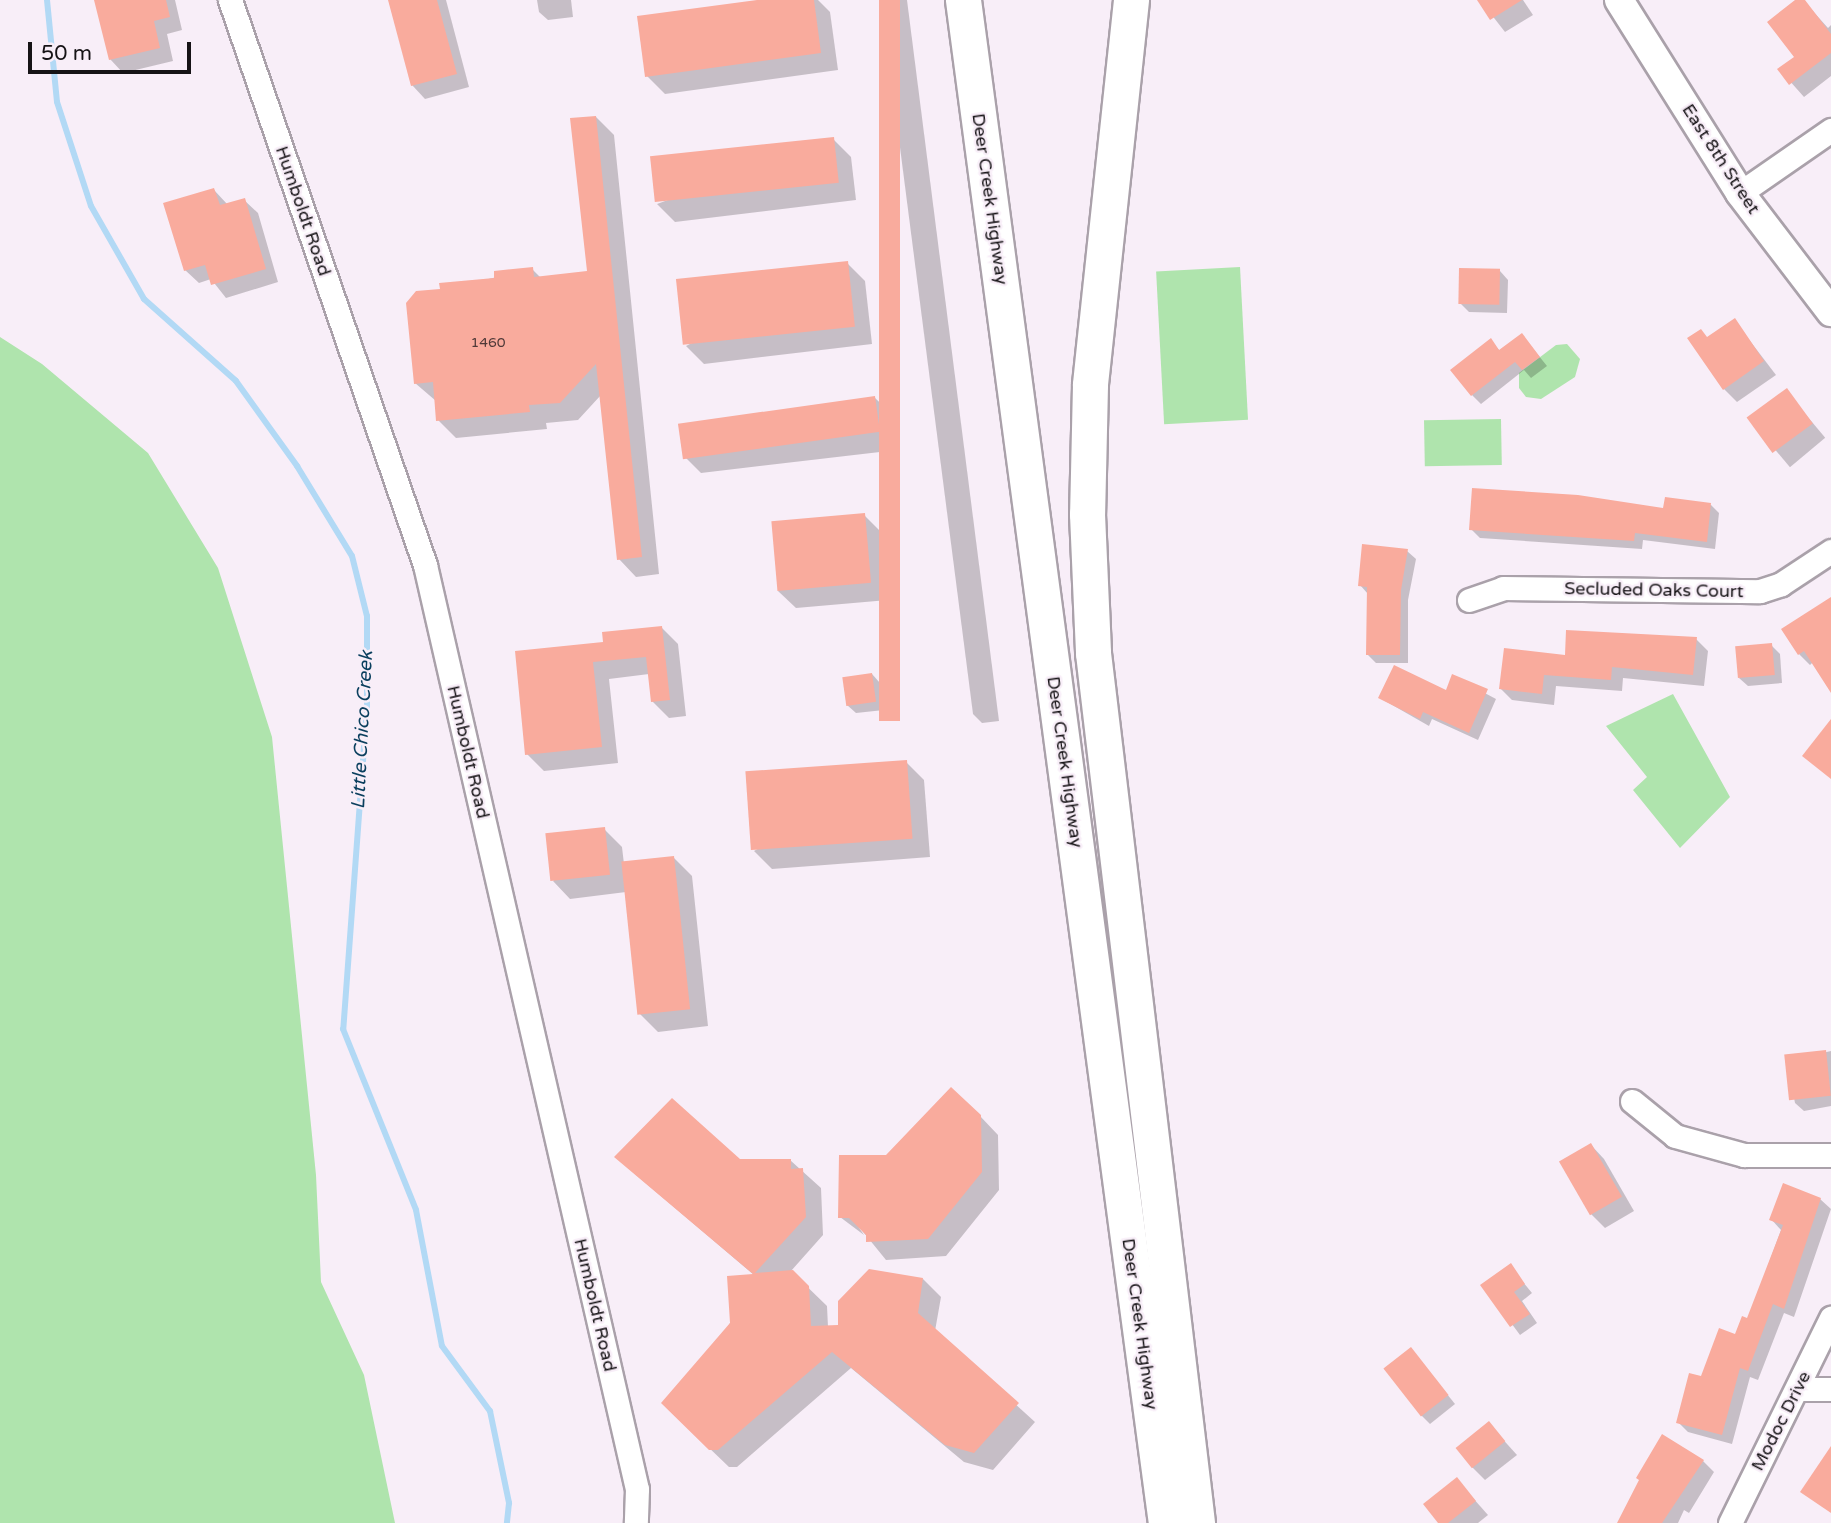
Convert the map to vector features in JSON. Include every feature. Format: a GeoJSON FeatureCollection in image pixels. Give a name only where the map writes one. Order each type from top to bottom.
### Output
{"type":"FeatureCollection","features":[{"type":"Feature","properties":{"kind":"main road","name":"Deer Creek Highway"},"geometry":{"type":"LineString","coordinates":[[963,0],[1166,1523]]}},
{"type":"Feature","properties":{"kind":"main road","name":"Deer Creek Highway"},"geometry":{"type":"LineString","coordinates":[[1131,0],[1091,372],[1088,528],[1093,653],[1197,1523]]}},
{"type":"Feature","properties":{"kind":"street","name":"Humboldt Road"},"geometry":{"type":"LineString","coordinates":[[230,0],[425,565],[637,1489],[636,1523]]}},
{"type":"Feature","properties":{"kind":"street","name":"East 8th Street"},"geometry":{"type":"LineString","coordinates":[[1619,0],[1740,193],[1831,312]]}},
{"type":"Feature","properties":{"kind":"street"},"geometry":{"type":"LineString","coordinates":[[1740,193],[1831,130]]}},
{"type":"Feature","properties":{"kind":"street","name":"Secluded Oaks Court"},"geometry":{"type":"LineString","coordinates":[[1469,600],[1503,588],[1760,591],[1781,584],[1831,551]]}},
{"type":"Feature","properties":{"kind":"street"},"geometry":{"type":"LineString","coordinates":[[1632,1101],[1675,1136],[1744,1155],[1831,1155]]}},
{"type":"Feature","properties":{"kind":"street","name":"Modoc Drive"},"geometry":{"type":"LineString","coordinates":[[1730,1523],[1799,1389],[1831,1318]]}},
{"type":"Feature","properties":{"kind":"street"},"geometry":{"type":"LineString","coordinates":[[1799,1389],[1831,1389]]}},
{"type":"Feature","properties":{"kind":"green space"},"geometry":{"type":"Polygon","coordinates":[[[1240,267],[1248,420],[1164,424],[1156,271],[1240,267]]]}},
{"type":"Feature","properties":{"kind":"green space"},"geometry":{"type":"Polygon","coordinates":[[[0,337],[42,364],[148,453],[218,568],[272,737],[316,1175],[321,1282],[364,1375],[395,1523],[0,1523],[0,337]]]}},
{"type":"Feature","properties":{"kind":"green space"},"geometry":{"type":"Polygon","coordinates":[[[1567,344],[1580,359],[1575,377],[1541,399],[1526,397],[1519,388],[1519,373],[1556,345],[1567,344]]]}},
{"type":"Feature","properties":{"kind":"green space"},"geometry":{"type":"Polygon","coordinates":[[[1501,419],[1502,465],[1425,466],[1424,420],[1501,419]]]}},
{"type":"Feature","properties":{"kind":"green space"},"geometry":{"type":"Polygon","coordinates":[[[1673,694],[1730,797],[1680,848],[1633,790],[1647,777],[1606,726],[1673,694]]]}},
{"type":"Feature","properties":{"kind":"building"},"geometry":{"type":"Polygon","coordinates":[[[94,0],[166,0],[170,17],[154,21],[160,48],[109,60],[94,0]]]}},
{"type":"Feature","properties":{"kind":"building"},"geometry":{"type":"Polygon","coordinates":[[[388,0],[437,0],[457,74],[411,86],[388,0]]]}},
{"type":"Feature","properties":{"kind":"building"},"geometry":{"type":"Polygon","coordinates":[[[757,0],[814,0],[821,53],[645,77],[637,16],[757,0]]]}},
{"type":"Feature","properties":{"kind":"building"},"geometry":{"type":"Polygon","coordinates":[[[879,0],[900,0],[900,721],[879,721],[879,0]]]}},
{"type":"Feature","properties":{"kind":"building"},"geometry":{"type":"Polygon","coordinates":[[[1477,0],[1522,0],[1490,20],[1477,0]]]}},
{"type":"Feature","properties":{"kind":"building"},"geometry":{"type":"Polygon","coordinates":[[[1795,0],[1805,0],[1831,34],[1831,53],[1789,85],[1777,69],[1794,57],[1767,22],[1795,0]]]}},
{"type":"Feature","properties":{"kind":"building"},"geometry":{"type":"Polygon","coordinates":[[[596,116],[642,557],[617,560],[596,364],[560,403],[529,405],[530,412],[436,421],[433,382],[414,384],[406,303],[416,291],[440,289],[439,283],[494,278],[494,271],[533,267],[534,277],[587,271],[570,118],[596,116]]]}},
{"type":"Feature","properties":{"kind":"building"},"geometry":{"type":"Polygon","coordinates":[[[834,137],[839,183],[655,202],[650,156],[834,137]]]}},
{"type":"Feature","properties":{"kind":"building"},"geometry":{"type":"Polygon","coordinates":[[[214,188],[220,205],[245,198],[266,269],[211,285],[205,265],[184,271],[163,203],[214,188]]]}},
{"type":"Feature","properties":{"kind":"building"},"geometry":{"type":"Polygon","coordinates":[[[848,261],[855,327],[683,345],[676,279],[848,261]]]}},
{"type":"Feature","properties":{"kind":"building"},"geometry":{"type":"Polygon","coordinates":[[[1459,268],[1500,269],[1499,305],[1458,304],[1459,268]]]}},
{"type":"Feature","properties":{"kind":"building"},"geometry":{"type":"Polygon","coordinates":[[[1735,318],[1764,361],[1723,390],[1687,338],[1701,329],[1707,337],[1735,318]]]}},
{"type":"Feature","properties":{"kind":"building"},"geometry":{"type":"Polygon","coordinates":[[[1522,333],[1540,357],[1522,370],[1515,362],[1471,396],[1450,370],[1491,338],[1499,350],[1522,333]]]}},
{"type":"Feature","properties":{"kind":"building"},"geometry":{"type":"Polygon","coordinates":[[[1787,388],[1813,424],[1772,453],[1747,417],[1787,388]]]}},
{"type":"Feature","properties":{"kind":"building"},"geometry":{"type":"Polygon","coordinates":[[[875,396],[880,432],[683,459],[678,424],[875,396]]]}},
{"type":"Feature","properties":{"kind":"building"},"geometry":{"type":"Polygon","coordinates":[[[1472,488],[1578,495],[1663,508],[1665,497],[1711,503],[1707,542],[1635,533],[1634,541],[1469,530],[1472,488]]]}},
{"type":"Feature","properties":{"kind":"building"},"geometry":{"type":"Polygon","coordinates":[[[865,513],[871,583],[777,591],[771,521],[865,513]]]}},
{"type":"Feature","properties":{"kind":"building"},"geometry":{"type":"Polygon","coordinates":[[[1362,544],[1408,549],[1401,590],[1400,655],[1366,655],[1367,587],[1358,586],[1362,544]]]}},
{"type":"Feature","properties":{"kind":"building"},"geometry":{"type":"Polygon","coordinates":[[[1831,597],[1831,693],[1804,651],[1798,655],[1781,629],[1831,597]]]}},
{"type":"Feature","properties":{"kind":"building"},"geometry":{"type":"Polygon","coordinates":[[[662,626],[670,700],[651,702],[646,657],[593,662],[602,747],[525,755],[515,651],[603,642],[602,632],[662,626]]]}},
{"type":"Feature","properties":{"kind":"building"},"geometry":{"type":"Polygon","coordinates":[[[1566,630],[1697,637],[1693,675],[1612,667],[1611,680],[1544,675],[1542,694],[1499,689],[1504,648],[1565,655],[1566,630]]]}},
{"type":"Feature","properties":{"kind":"building"},"geometry":{"type":"Polygon","coordinates":[[[1772,643],[1775,675],[1738,678],[1735,646],[1772,643]]]}},
{"type":"Feature","properties":{"kind":"building"},"geometry":{"type":"Polygon","coordinates":[[[1394,665],[1446,690],[1452,674],[1488,689],[1469,733],[1423,712],[1420,719],[1378,698],[1394,665]]]}},
{"type":"Feature","properties":{"kind":"building"},"geometry":{"type":"Polygon","coordinates":[[[872,673],[876,702],[846,706],[842,677],[872,673]]]}},
{"type":"Feature","properties":{"kind":"building"},"geometry":{"type":"Polygon","coordinates":[[[1831,719],[1831,779],[1802,756],[1831,719]]]}},
{"type":"Feature","properties":{"kind":"building"},"geometry":{"type":"Polygon","coordinates":[[[907,760],[913,839],[751,850],[745,771],[907,760]]]}},
{"type":"Feature","properties":{"kind":"building"},"geometry":{"type":"Polygon","coordinates":[[[605,827],[610,875],[550,881],[545,833],[605,827]]]}},
{"type":"Feature","properties":{"kind":"building"},"geometry":{"type":"Polygon","coordinates":[[[674,856],[690,1009],[637,1015],[621,862],[674,856]]]}},
{"type":"Feature","properties":{"kind":"building"},"geometry":{"type":"Polygon","coordinates":[[[1826,1050],[1831,1096],[1789,1100],[1784,1054],[1826,1050]]]}},
{"type":"Feature","properties":{"kind":"building"},"geometry":{"type":"Polygon","coordinates":[[[951,1087],[981,1115],[982,1172],[928,1239],[866,1242],[866,1235],[849,1218],[838,1218],[839,1155],[886,1155],[951,1087]]]}},
{"type":"Feature","properties":{"kind":"building"},"geometry":{"type":"Polygon","coordinates":[[[672,1098],[740,1159],[791,1159],[791,1169],[803,1168],[806,1217],[755,1273],[793,1270],[809,1286],[811,1326],[838,1325],[838,1301],[869,1269],[923,1278],[918,1313],[1019,1403],[974,1453],[945,1445],[832,1352],[718,1450],[709,1450],[661,1403],[730,1323],[727,1276],[753,1274],[614,1157],[672,1098]]]}},
{"type":"Feature","properties":{"kind":"building"},"geometry":{"type":"Polygon","coordinates":[[[1591,1143],[1622,1197],[1590,1215],[1559,1162],[1591,1143]]]}},
{"type":"Feature","properties":{"kind":"building"},"geometry":{"type":"Polygon","coordinates":[[[1783,1183],[1821,1198],[1784,1309],[1773,1304],[1748,1371],[1740,1368],[1722,1435],[1676,1423],[1689,1373],[1701,1376],[1719,1328],[1735,1334],[1742,1316],[1747,1318],[1783,1225],[1769,1220],[1783,1183]]]}},
{"type":"Feature","properties":{"kind":"building"},"geometry":{"type":"Polygon","coordinates":[[[1511,1263],[1525,1284],[1514,1292],[1530,1314],[1510,1327],[1480,1285],[1511,1263]]]}},
{"type":"Feature","properties":{"kind":"building"},"geometry":{"type":"Polygon","coordinates":[[[1411,1347],[1449,1395],[1421,1417],[1383,1369],[1411,1347]]]}},
{"type":"Feature","properties":{"kind":"building"},"geometry":{"type":"Polygon","coordinates":[[[1489,1421],[1505,1441],[1472,1468],[1456,1448],[1489,1421]]]}},
{"type":"Feature","properties":{"kind":"building"},"geometry":{"type":"Polygon","coordinates":[[[1662,1434],[1704,1460],[1662,1523],[1617,1523],[1639,1480],[1636,1478],[1662,1434]]]}},
{"type":"Feature","properties":{"kind":"building"},"geometry":{"type":"Polygon","coordinates":[[[1831,1446],[1831,1513],[1800,1492],[1831,1446]]]}},
{"type":"Feature","properties":{"kind":"building"},"geometry":{"type":"Polygon","coordinates":[[[1457,1477],[1476,1501],[1448,1523],[1438,1523],[1423,1504],[1457,1477]]]}},
{"type":"Feature","properties":{"kind":"waterway","name":"Little Chico Creek"},"geometry":{"type":"LineString","coordinates":[[47,0],[57,102],[91,206],[144,299],[236,381],[297,466],[352,556],[367,616],[367,706],[343,1029],[416,1210],[442,1346],[490,1411],[509,1503],[507,1523]]}}]}
